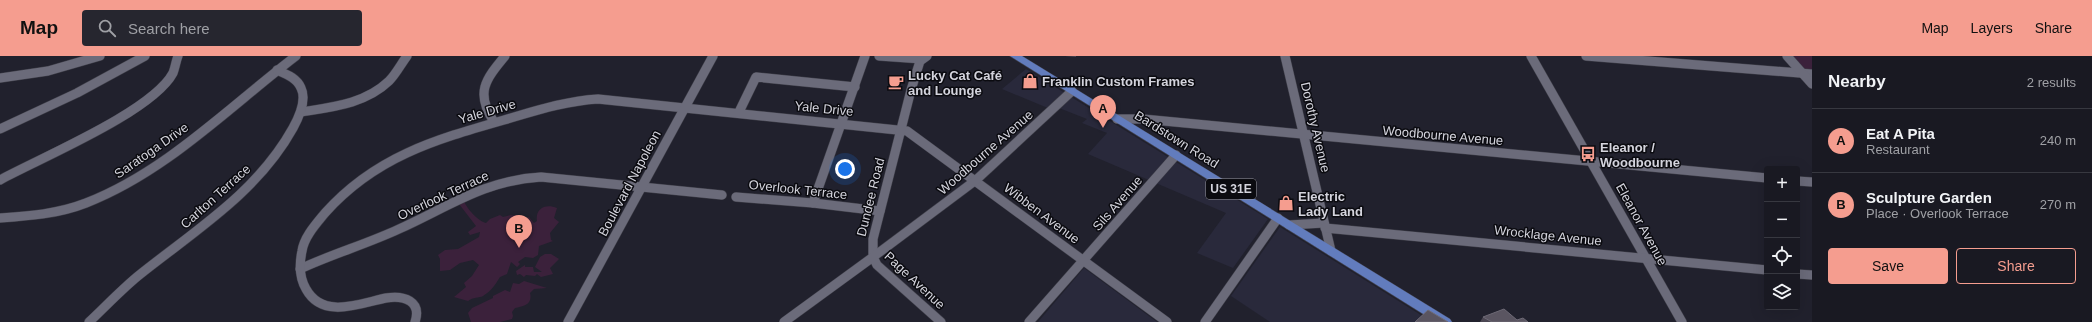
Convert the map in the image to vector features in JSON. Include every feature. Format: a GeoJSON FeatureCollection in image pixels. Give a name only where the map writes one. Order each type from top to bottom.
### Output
{"type":"FeatureCollection","features":[{"type":"Feature","properties":{"kind":"main road","name":"Bardstown Road"},"geometry":{"type":"LineString","coordinates":[[1015,56],[1446,322]]}},
{"type":"Feature","properties":{"kind":"street"},"geometry":{"type":"LineString","coordinates":[[0,78],[48,71],[100,56]]}},
{"type":"Feature","properties":{"kind":"street"},"geometry":{"type":"LineString","coordinates":[[0,128],[77,93],[145,56]]}},
{"type":"Feature","properties":{"kind":"street"},"geometry":{"type":"LineString","coordinates":[[0,180],[117,120],[138,107],[169,79],[177,66],[178,56]]}},
{"type":"Feature","properties":{"kind":"street","name":"Saratoga Drive"},"geometry":{"type":"LineString","coordinates":[[0,218],[23,218],[52,214],[80,207],[107,195],[173,153],[296,56]]}},
{"type":"Feature","properties":{"kind":"street"},"geometry":{"type":"LineString","coordinates":[[300,112],[345,104],[368,95],[389,82],[407,56]]}},
{"type":"Feature","properties":{"kind":"street"},"geometry":{"type":"LineString","coordinates":[[494,122],[484,105],[483,90],[488,77],[505,56]]}},
{"type":"Feature","properties":{"kind":"street","name":"Boulevard Napoleon"},"geometry":{"type":"LineString","coordinates":[[568,322],[713,56]]}},
{"type":"Feature","properties":{"kind":"street"},"geometry":{"type":"LineString","coordinates":[[813,203],[843,123],[865,56]]}},
{"type":"Feature","properties":{"kind":"street"},"geometry":{"type":"LineString","coordinates":[[879,56],[924,58]]}},
{"type":"Feature","properties":{"kind":"street","name":"Dorothy Avenue"},"geometry":{"type":"LineString","coordinates":[[1286,56],[1331,251]]}},
{"type":"Feature","properties":{"kind":"street","name":"Eleanor Avenue"},"geometry":{"type":"LineString","coordinates":[[1532,56],[1682,322]]}},
{"type":"Feature","properties":{"kind":"street"},"geometry":{"type":"LineString","coordinates":[[1586,56],[1812,74]]}},
{"type":"Feature","properties":{"kind":"street"},"geometry":{"type":"LineString","coordinates":[[1787,56],[1812,84]]}},
{"type":"Feature","properties":{"kind":"street","name":"Dundee Road"},"geometry":{"type":"LineString","coordinates":[[784,322],[873,257],[873,239],[901,129],[924,58]]}},
{"type":"Feature","properties":{"kind":"street","name":"Carlton Terrace"},"geometry":{"type":"LineString","coordinates":[[89,322],[131,282],[200,229],[248,187],[282,147],[300,112],[303,99],[301,86],[296,81],[277,70]]}},
{"type":"Feature","properties":{"kind":"street"},"geometry":{"type":"LineString","coordinates":[[739,112],[756,77],[855,87]]}},
{"type":"Feature","properties":{"kind":"street","name":"Woodbourne Avenue"},"geometry":{"type":"LineString","coordinates":[[873,257],[976,180],[1066,99],[1072,91]]}},
{"type":"Feature","properties":{"kind":"street","name":"Yale Drive"},"geometry":{"type":"LineString","coordinates":[[415,322],[417,317],[417,308],[414,303],[402,298],[387,298],[345,307],[333,307],[319,302],[306,292],[302,283],[300,269],[300,257],[303,246],[314,226],[346,189],[359,178],[379,165],[404,152],[494,122],[552,106],[598,99],[901,129]]}},
{"type":"Feature","properties":{"kind":"street","name":"Woodbourne Avenue"},"geometry":{"type":"LineString","coordinates":[[1117,119],[1142,119],[1305,136],[1764,178]]}},
{"type":"Feature","properties":{"kind":"street","name":"Wibben Avenue"},"geometry":{"type":"LineString","coordinates":[[901,129],[914,134],[1167,322]]}},
{"type":"Feature","properties":{"kind":"street","name":"Sils Avenue"},"geometry":{"type":"LineString","coordinates":[[1029,322],[1176,155]]}},
{"type":"Feature","properties":{"kind":"street","name":"Overlook Terrace"},"geometry":{"type":"LineString","coordinates":[[300,269],[337,253],[399,230],[473,193],[505,180],[541,177],[722,195]]}},
{"type":"Feature","properties":{"kind":"street"},"geometry":{"type":"LineString","coordinates":[[1800,181],[1812,182]]}},
{"type":"Feature","properties":{"kind":"street","name":"Overlook Terrace"},"geometry":{"type":"LineString","coordinates":[[736,197],[813,203],[880,211]]}},
{"type":"Feature","properties":{"kind":"street"},"geometry":{"type":"LineString","coordinates":[[1205,322],[1278,218]]}},
{"type":"Feature","properties":{"kind":"street","name":"Wrocklage Avenue"},"geometry":{"type":"LineString","coordinates":[[1290,225],[1325,226],[1764,270]]}},
{"type":"Feature","properties":{"kind":"street","name":"Page Avenue"},"geometry":{"type":"LineString","coordinates":[[873,257],[876,265],[941,322]]}},
{"type":"Feature","properties":{"kind":"street"},"geometry":{"type":"LineString","coordinates":[[1800,274],[1812,275]]}},
{"type":"Feature","properties":{"kind":"shaded area"},"geometry":{"type":"Polygon","coordinates":[[[1789,56],[1812,56],[1812,72],[1806,71],[1789,56]]]}},
{"type":"Feature","properties":{"kind":"shaded area"},"geometry":{"type":"Polygon","coordinates":[[[1026,69],[1268,219],[1233,268],[1197,253],[1226,213],[1088,154],[1107,133],[1082,123],[1087,119],[1059,108],[1055,111],[1002,89],[1026,69]]]}},
{"type":"Feature","properties":{"kind":"shaded area"},"geometry":{"type":"Polygon","coordinates":[[[464,201],[473,214],[486,223],[490,219],[500,215],[503,217],[511,215],[519,216],[521,220],[529,217],[534,223],[537,221],[539,210],[549,206],[557,208],[554,218],[559,222],[550,233],[551,240],[553,241],[539,246],[538,255],[533,258],[525,257],[518,262],[520,264],[517,267],[511,262],[507,274],[500,277],[489,292],[483,296],[468,301],[454,297],[466,287],[464,283],[472,276],[479,265],[473,260],[460,263],[450,270],[440,271],[440,259],[438,255],[445,250],[458,249],[479,237],[480,232],[470,235],[468,232],[476,226],[459,204],[464,201]]]}},
{"type":"Feature","properties":{"kind":"shaded area"},"geometry":{"type":"Polygon","coordinates":[[[1280,227],[1432,322],[1270,322],[1231,296],[1280,227]]]}},
{"type":"Feature","properties":{"kind":"shaded area"},"geometry":{"type":"Polygon","coordinates":[[[545,254],[551,254],[559,259],[550,268],[553,274],[541,277],[537,274],[535,276],[526,275],[524,277],[520,274],[517,275],[516,271],[525,265],[525,267],[533,267],[534,272],[542,272],[535,267],[540,257],[545,254]]]}},
{"type":"Feature","properties":{"kind":"shaded area"},"geometry":{"type":"Polygon","coordinates":[[[1084,268],[1157,322],[1038,322],[1084,268]]]}},
{"type":"Feature","properties":{"kind":"shaded area"},"geometry":{"type":"Polygon","coordinates":[[[524,281],[547,288],[534,289],[530,293],[531,297],[529,302],[524,306],[515,308],[512,312],[512,319],[500,322],[471,322],[468,313],[472,308],[493,298],[493,296],[505,290],[510,292],[513,283],[519,284],[524,281]]]}},
{"type":"Feature","properties":{"kind":"building"},"geometry":{"type":"Polygon","coordinates":[[[1504,309],[1517,320],[1523,318],[1528,322],[1492,322],[1483,317],[1504,309]]]}},
{"type":"Feature","properties":{"kind":"building"},"geometry":{"type":"Polygon","coordinates":[[[1428,310],[1448,322],[1415,322],[1428,310]]]}},
{"type":"Feature","properties":{"kind":"place","name":"Franklin Custom Frames"},"geometry":{"type":"Point","coordinates":[1030,81]}},
{"type":"Feature","properties":{"kind":"place","name":"Lucky Cat Café and Lounge"},"geometry":{"type":"Point","coordinates":[896,82]}},
{"type":"Feature","properties":{"kind":"place","name":"Eat A Pita"},"geometry":{"type":"Point","coordinates":[1103,128]}},
{"type":"Feature","properties":{"kind":"place","name":"Eleanor / Woodbourne"},"geometry":{"type":"Point","coordinates":[1588,154]}},
{"type":"Feature","properties":{"kind":"place","name":"Electric Lady Land"},"geometry":{"type":"Point","coordinates":[1286,203]}},
{"type":"Feature","properties":{"kind":"place","name":"Sculpture Garden"},"geometry":{"type":"Point","coordinates":[519,248]}}]}
